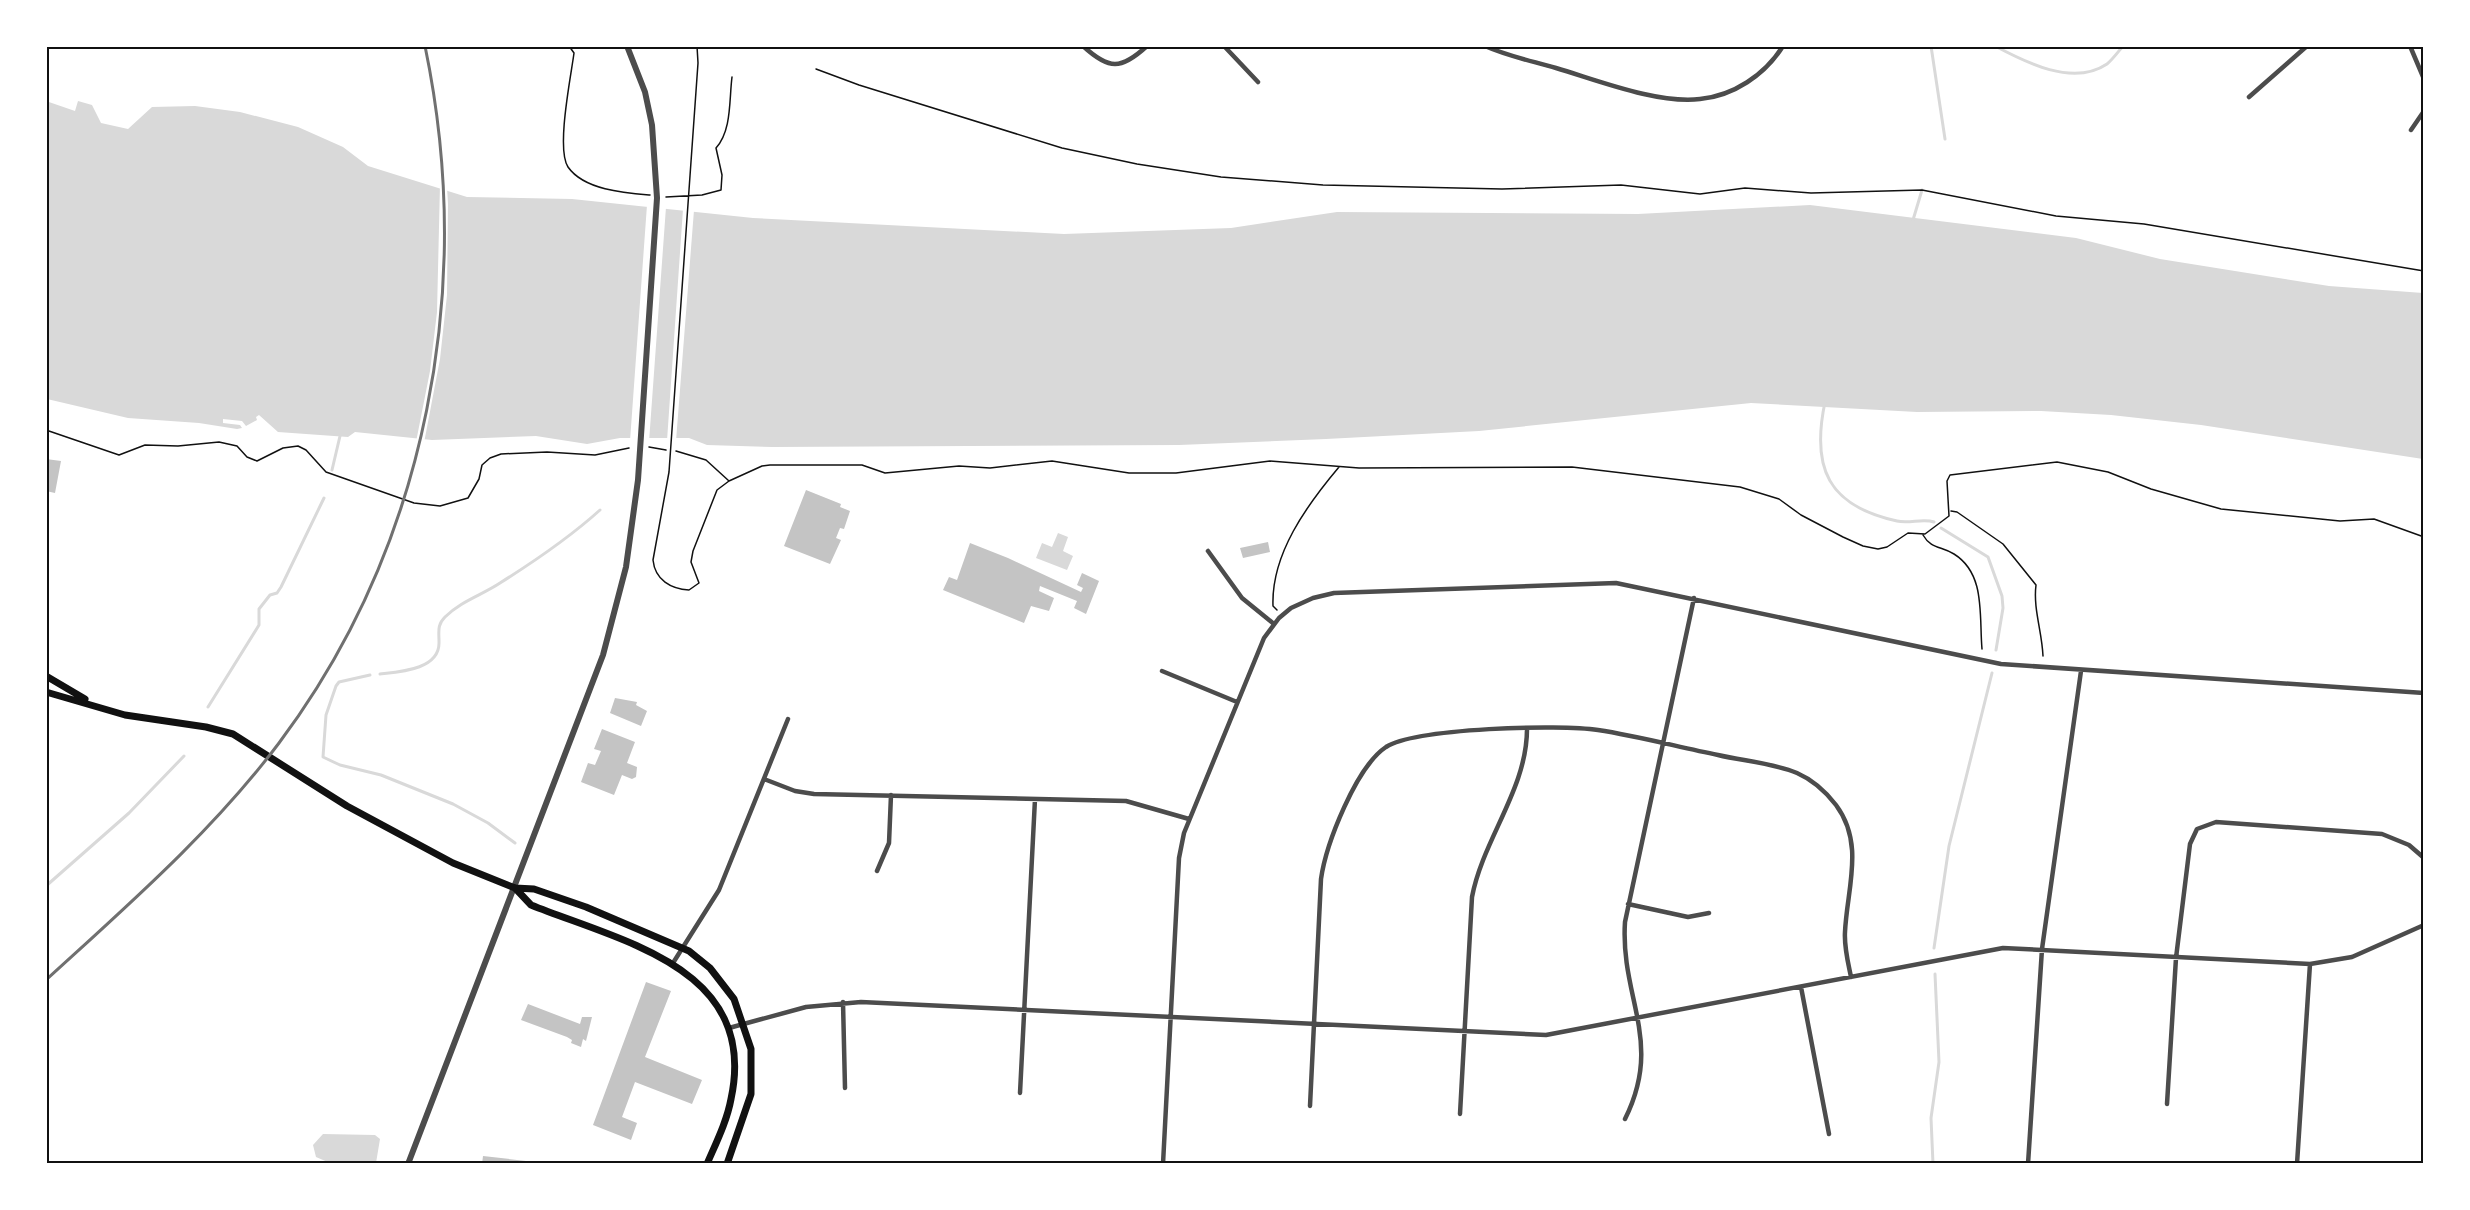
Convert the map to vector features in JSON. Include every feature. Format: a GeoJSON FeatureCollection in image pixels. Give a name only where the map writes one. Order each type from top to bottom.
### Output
{"type":"FeatureCollection","features":[{"type":"Feature","properties":{"kind":"main road"},"geometry":{"type":"LineString","coordinates":[[46,676],[90,702]]}},
{"type":"Feature","properties":{"kind":"main road"},"geometry":{"type":"LineString","coordinates":[[46,692],[90,702],[125,715],[206,727],[233,734],[393,832],[453,863],[514,888],[534,889],[554,896],[684,947],[710,968],[728,989],[745,1024],[752,1055],[753,1077],[747,1108],[727,1164]]}},
{"type":"Feature","properties":{"kind":"main road"},"geometry":{"type":"LineString","coordinates":[[514,888],[531,905],[673,963],[709,994],[729,1028],[735,1065],[732,1096],[707,1164]]}},
{"type":"Feature","properties":{"kind":"street"},"geometry":{"type":"LineString","coordinates":[[1083,46],[1101,61],[1113,64],[1127,63],[1147,46]]}},
{"type":"Feature","properties":{"kind":"street"},"geometry":{"type":"LineString","coordinates":[[1224,46],[1258,82]]}},
{"type":"Feature","properties":{"kind":"street"},"geometry":{"type":"LineString","coordinates":[[1485,46],[1646,93],[1696,100],[1746,83],[1767,68],[1783,46]]}},
{"type":"Feature","properties":{"kind":"street"},"geometry":{"type":"LineString","coordinates":[[2249,97],[2307,46]]}},
{"type":"Feature","properties":{"kind":"street"},"geometry":{"type":"LineString","coordinates":[[2410,46],[2424,79]]}},
{"type":"Feature","properties":{"kind":"street"},"geometry":{"type":"LineString","coordinates":[[408,1164],[609,638],[626,567],[638,480],[657,176],[649,109],[630,47]]}},
{"type":"Feature","properties":{"kind":"street"},"geometry":{"type":"LineString","coordinates":[[2411,130],[2424,111]]}},
{"type":"Feature","properties":{"kind":"street"},"geometry":{"type":"LineString","coordinates":[[1208,551],[1237,591],[1274,624]]}},
{"type":"Feature","properties":{"kind":"street"},"geometry":{"type":"LineString","coordinates":[[1163,1164],[1179,858],[1189,819],[1261,643],[1281,616],[1309,599],[1334,593],[1610,583],[1694,598],[2001,664],[2424,693]]}},
{"type":"Feature","properties":{"kind":"street"},"geometry":{"type":"LineString","coordinates":[[1625,1119],[1637,1093],[1642,1070],[1638,1019],[1624,937],[1628,904],[1694,598]]}},
{"type":"Feature","properties":{"kind":"street"},"geometry":{"type":"LineString","coordinates":[[1162,671],[1237,702]]}},
{"type":"Feature","properties":{"kind":"street"},"geometry":{"type":"LineString","coordinates":[[2028,1164],[2042,949],[2081,671]]}},
{"type":"Feature","properties":{"kind":"street"},"geometry":{"type":"LineString","coordinates":[[673,963],[719,890],[788,719]]}},
{"type":"Feature","properties":{"kind":"street"},"geometry":{"type":"LineString","coordinates":[[1460,1114],[1470,912],[1475,884],[1519,776],[1526,750],[1527,729]]}},
{"type":"Feature","properties":{"kind":"street"},"geometry":{"type":"LineString","coordinates":[[1310,1106],[1322,874],[1349,799],[1364,769],[1387,747],[1417,736],[1527,729],[1596,730],[1793,772],[1817,785],[1837,806],[1850,833],[1854,857],[1845,933],[1851,977]]}},
{"type":"Feature","properties":{"kind":"street"},"geometry":{"type":"LineString","coordinates":[[764,780],[806,793],[1133,802],[1189,819]]}},
{"type":"Feature","properties":{"kind":"street"},"geometry":{"type":"LineString","coordinates":[[877,871],[889,843],[891,795]]}},
{"type":"Feature","properties":{"kind":"street"},"geometry":{"type":"LineString","coordinates":[[1020,1093],[1035,800]]}},
{"type":"Feature","properties":{"kind":"street"},"geometry":{"type":"LineString","coordinates":[[2167,1104],[2176,958],[2190,844],[2197,829],[2208,823],[2382,834],[2399,840],[2424,858]]}},
{"type":"Feature","properties":{"kind":"street"},"geometry":{"type":"LineString","coordinates":[[1628,904],[1688,917],[1709,913]]}},
{"type":"Feature","properties":{"kind":"street"},"geometry":{"type":"LineString","coordinates":[[729,1028],[806,1007],[843,1002],[1555,1035],[2003,948],[2310,964],[2352,957],[2424,925]]}},
{"type":"Feature","properties":{"kind":"street"},"geometry":{"type":"LineString","coordinates":[[2297,1164],[2310,964]]}},
{"type":"Feature","properties":{"kind":"street"},"geometry":{"type":"LineString","coordinates":[[1801,987],[1829,1134]]}},
{"type":"Feature","properties":{"kind":"street"},"geometry":{"type":"LineString","coordinates":[[843,1002],[845,1088]]}},
{"type":"Feature","properties":{"kind":"path"},"geometry":{"type":"LineString","coordinates":[[569,46],[574,53],[565,124],[564,152],[568,167],[586,181],[622,193],[680,198],[721,190],[722,175],[716,148],[721,142],[728,122],[732,77]]}},
{"type":"Feature","properties":{"kind":"path"},"geometry":{"type":"LineString","coordinates":[[697,46],[691,188],[669,472],[654,565],[657,575],[666,583],[685,590],[698,585],[691,562],[693,551],[717,490],[729,481],[762,466],[770,465],[862,465],[885,473],[959,466],[990,468],[1052,461],[1129,472],[1176,472],[1270,461],[1339,467],[1572,467],[1740,487],[1779,499],[1801,515],[1863,546],[1882,549],[1908,533],[1927,532],[1949,516],[1947,481],[1950,475],[2057,462],[2108,471],[2151,489],[2221,509],[2340,521],[2374,519],[2424,537]]}},
{"type":"Feature","properties":{"kind":"path"},"geometry":{"type":"LineString","coordinates":[[816,69],[859,85],[1062,148],[1137,164],[1230,178],[1323,185],[1502,189],[1621,185],[1700,194],[1745,188],[1811,193],[1927,191],[2037,213],[2144,224],[2424,271]]}},
{"type":"Feature","properties":{"kind":"path"},"geometry":{"type":"LineString","coordinates":[[46,430],[119,456],[145,445],[178,446],[219,442],[237,446],[247,457],[257,461],[283,448],[298,446],[306,450],[323,470],[333,475],[414,503],[440,506],[468,498],[479,479],[482,465],[490,458],[501,454],[547,452],[595,455],[629,448]]}},
{"type":"Feature","properties":{"kind":"path"},"geometry":{"type":"LineString","coordinates":[[649,447],[666,450]]}},
{"type":"Feature","properties":{"kind":"path"},"geometry":{"type":"LineString","coordinates":[[676,451],[706,460],[729,481]]}},
{"type":"Feature","properties":{"kind":"path"},"geometry":{"type":"LineString","coordinates":[[1281,616],[1273,606],[1273,590],[1282,556],[1300,521],[1323,486],[1339,467]]}},
{"type":"Feature","properties":{"kind":"path"},"geometry":{"type":"LineString","coordinates":[[1950,511],[1957,512],[2003,544],[2036,585],[2034,604],[2042,631],[2043,656]]}},
{"type":"Feature","properties":{"kind":"path"},"geometry":{"type":"LineString","coordinates":[[1922,534],[1930,546],[1956,555],[1976,581],[1979,594],[1982,649]]}},
{"type":"Feature","properties":{"kind":"shaded area"},"geometry":{"type":"Polygon","coordinates":[[[46,101],[75,111],[78,101],[92,105],[101,123],[128,129],[152,107],[195,106],[240,112],[298,127],[343,147],[368,166],[467,197],[572,199],[753,218],[1064,234],[1231,228],[1337,212],[1638,214],[1810,205],[2076,238],[2160,259],[2329,286],[2423,293],[2423,459],[2201,425],[2111,415],[2041,411],[1917,412],[1751,403],[1479,431],[1179,445],[772,447],[707,445],[689,438],[620,438],[587,444],[536,436],[432,440],[355,432],[348,437],[278,432],[259,415],[256,417],[257,420],[246,426],[242,421],[223,419],[223,423],[240,425],[242,428],[237,429],[199,423],[128,418],[47,399],[46,101]]]}},
{"type":"Feature","properties":{"kind":"shaded area"},"geometry":{"type":"Polygon","coordinates":[[[1058,533],[1068,537],[1063,551],[1073,556],[1067,570],[1036,558],[1042,543],[1052,547],[1058,533]]]}},
{"type":"Feature","properties":{"kind":"shaded area"},"geometry":{"type":"Polygon","coordinates":[[[323,1134],[375,1135],[380,1139],[376,1163],[330,1163],[316,1157],[313,1145],[323,1134]]]}},
{"type":"Feature","properties":{"kind":"pier"},"geometry":{"type":"Polygon","coordinates":[[[440,185],[447,187],[447,295],[440,359],[424,443],[416,442],[430,371],[437,312],[440,185]]]}},
{"type":"Feature","properties":{"kind":"pier"},"geometry":{"type":"Polygon","coordinates":[[[647,205],[666,207],[649,442],[630,441],[647,205]]]}},
{"type":"Feature","properties":{"kind":"pier"},"geometry":{"type":"Polygon","coordinates":[[[683,209],[694,210],[676,441],[667,441],[683,209]]]}},
{"type":"Feature","properties":{"kind":"building"},"geometry":{"type":"Polygon","coordinates":[[[46,459],[61,461],[55,493],[46,491],[46,459]]]}},
{"type":"Feature","properties":{"kind":"building"},"geometry":{"type":"Polygon","coordinates":[[[806,490],[841,504],[840,507],[850,511],[844,529],[840,528],[836,538],[841,540],[830,564],[784,546],[806,490]]]}},
{"type":"Feature","properties":{"kind":"building"},"geometry":{"type":"Polygon","coordinates":[[[1268,542],[1270,552],[1243,558],[1240,548],[1268,542]]]}},
{"type":"Feature","properties":{"kind":"building"},"geometry":{"type":"Polygon","coordinates":[[[970,543],[1081,592],[1083,588],[1077,585],[1082,573],[1099,581],[1086,614],[1074,608],[1077,601],[1040,586],[1039,591],[1054,598],[1049,611],[1031,606],[1024,623],[943,590],[949,577],[957,580],[970,543]]]}},
{"type":"Feature","properties":{"kind":"building"},"geometry":{"type":"Polygon","coordinates":[[[615,698],[637,702],[636,705],[647,711],[641,726],[610,713],[615,698]]]}},
{"type":"Feature","properties":{"kind":"building"},"geometry":{"type":"Polygon","coordinates":[[[602,729],[635,742],[627,763],[637,767],[636,777],[632,779],[622,775],[614,795],[581,782],[588,763],[595,765],[601,751],[594,749],[602,729]]]}},
{"type":"Feature","properties":{"kind":"building"},"geometry":{"type":"Polygon","coordinates":[[[646,982],[671,991],[645,1057],[702,1080],[692,1104],[635,1082],[622,1117],[637,1123],[631,1140],[593,1125],[646,982]]]}},
{"type":"Feature","properties":{"kind":"building"},"geometry":{"type":"Polygon","coordinates":[[[528,1004],[580,1024],[582,1017],[592,1017],[586,1041],[583,1039],[581,1047],[571,1043],[572,1040],[567,1037],[521,1020],[528,1004]]]}},
{"type":"Feature","properties":{"kind":"building"},"geometry":{"type":"Polygon","coordinates":[[[483,1156],[535,1162],[535,1164],[482,1164],[483,1156]]]}},
{"type":"Feature","properties":{"kind":"waterway"},"geometry":{"type":"LineString","coordinates":[[1931,46],[1945,139]]}},
{"type":"Feature","properties":{"kind":"waterway"},"geometry":{"type":"LineString","coordinates":[[1995,46],[2035,65],[2065,73],[2094,70],[2107,64],[2123,46]]}},
{"type":"Feature","properties":{"kind":"waterway"},"geometry":{"type":"LineString","coordinates":[[1913,220],[1922,190]]}},
{"type":"Feature","properties":{"kind":"waterway"},"geometry":{"type":"LineString","coordinates":[[1825,402],[1821,425],[1823,465],[1830,481],[1840,494],[1855,505],[1897,521],[1934,522]]}},
{"type":"Feature","properties":{"kind":"waterway"},"geometry":{"type":"LineString","coordinates":[[332,470],[340,436]]}},
{"type":"Feature","properties":{"kind":"waterway"},"geometry":{"type":"LineString","coordinates":[[208,707],[259,625],[259,609],[270,595],[277,593],[281,587],[324,498]]}},
{"type":"Feature","properties":{"kind":"waterway"},"geometry":{"type":"LineString","coordinates":[[380,674],[417,668],[433,659],[437,651],[442,620],[451,611],[539,558],[600,510]]}},
{"type":"Feature","properties":{"kind":"waterway"},"geometry":{"type":"LineString","coordinates":[[1941,528],[1988,557],[2002,596],[2003,608],[1996,650]]}},
{"type":"Feature","properties":{"kind":"waterway"},"geometry":{"type":"LineString","coordinates":[[1934,948],[1949,846],[1992,673]]}},
{"type":"Feature","properties":{"kind":"waterway"},"geometry":{"type":"LineString","coordinates":[[370,675],[339,682],[336,686],[326,715],[323,757],[340,765],[381,775],[453,804],[488,823],[515,843]]}},
{"type":"Feature","properties":{"kind":"waterway"},"geometry":{"type":"LineString","coordinates":[[46,886],[129,813],[184,756]]}},
{"type":"Feature","properties":{"kind":"waterway"},"geometry":{"type":"LineString","coordinates":[[1933,1164],[1931,1118],[1939,1062],[1935,974]]}},
{"type":"Feature","properties":{"kind":"railway"},"geometry":{"type":"LineString","coordinates":[[46,980],[168,867],[253,776],[279,743],[330,666],[372,584],[404,499],[427,410],[440,320],[444,229],[439,137],[425,46]]}}]}
